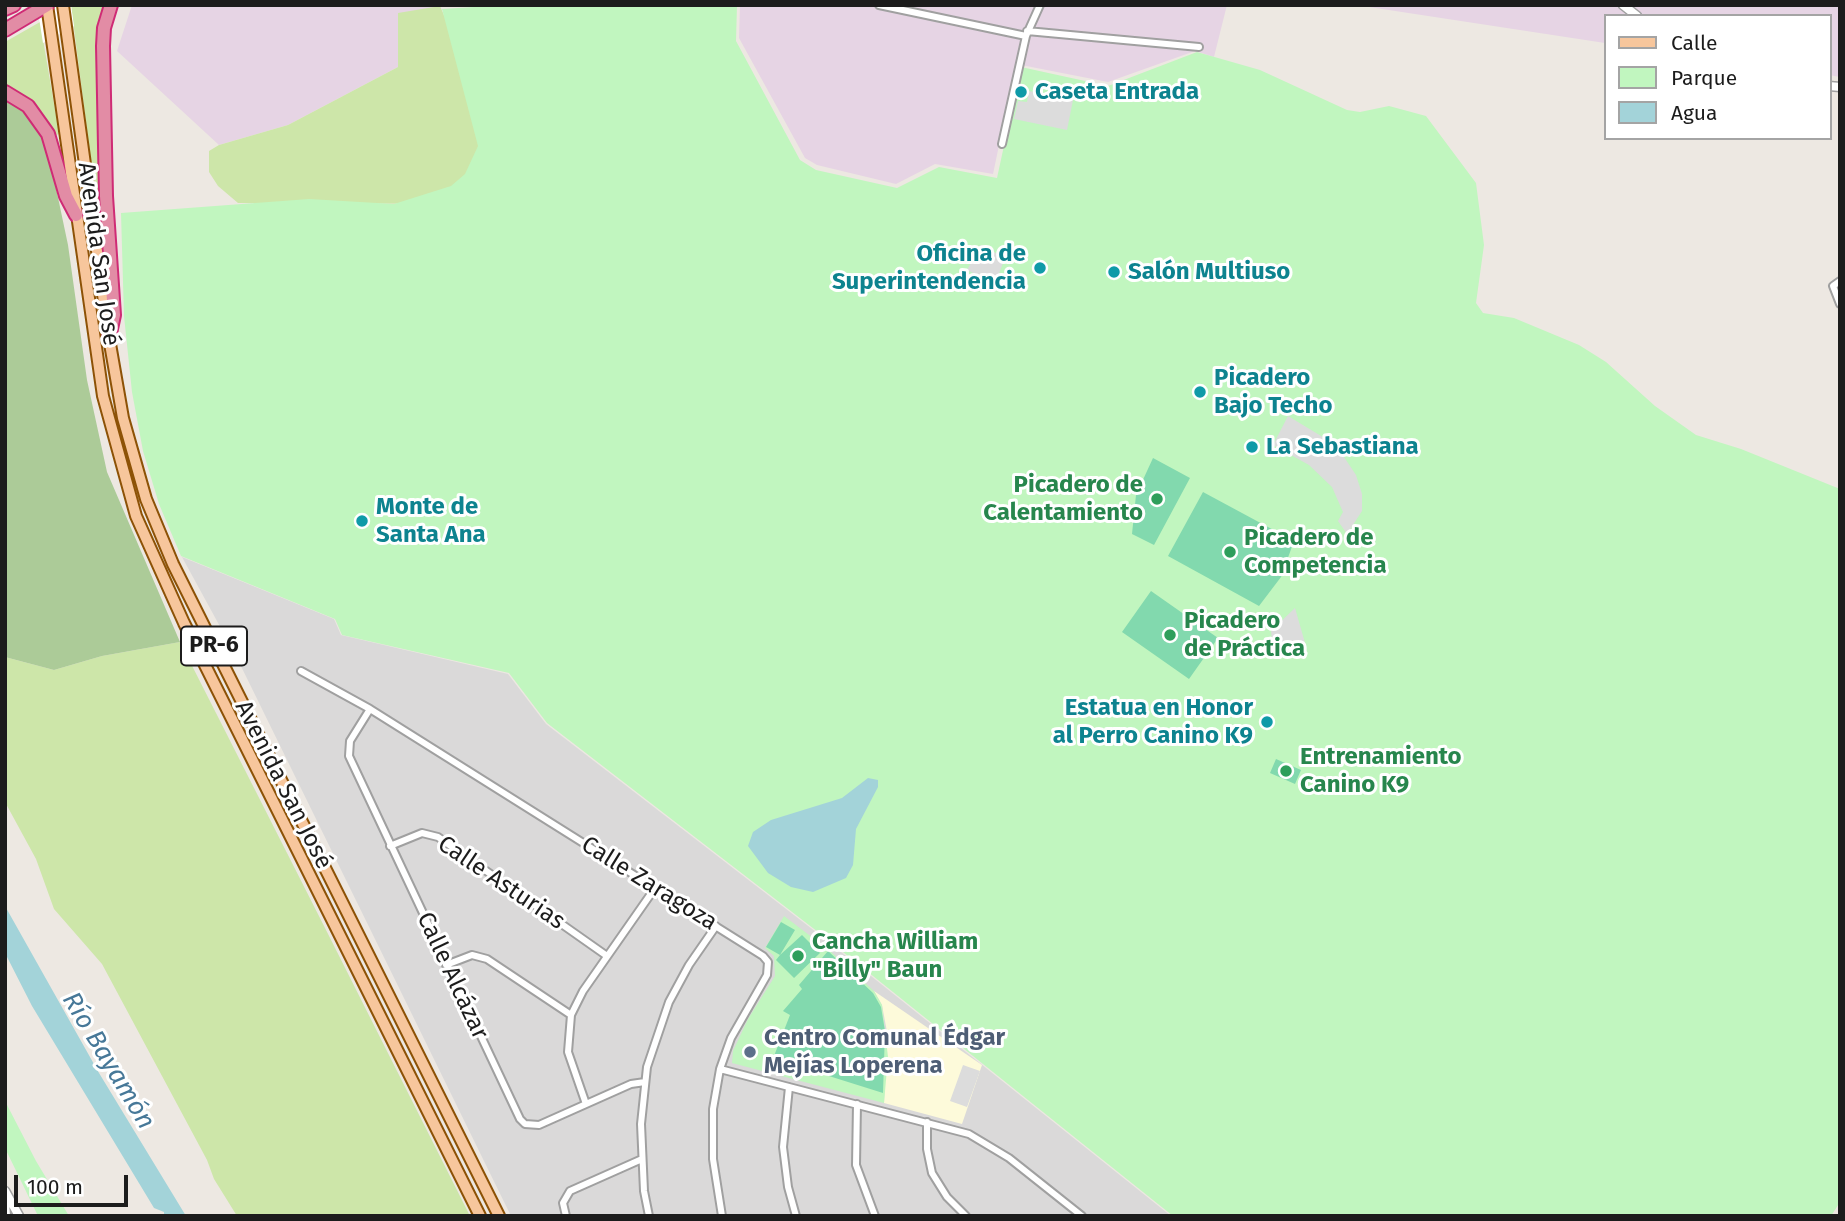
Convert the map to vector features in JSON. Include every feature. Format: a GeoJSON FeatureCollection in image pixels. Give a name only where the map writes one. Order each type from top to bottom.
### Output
{"type":"FeatureCollection","features":[{"type":"Feature","properties":{"kind":"highway"},"geometry":{"type":"LineString","coordinates":[[5,9],[14,5]]}},
{"type":"Feature","properties":{"kind":"highway"},"geometry":{"type":"LineString","coordinates":[[5,30],[47,5]]}},
{"type":"Feature","properties":{"kind":"highway"},"geometry":{"type":"LineString","coordinates":[[109,338],[114,315],[106,196],[103,46],[104,28],[111,5]]}},
{"type":"Feature","properties":{"kind":"highway"},"geometry":{"type":"LineString","coordinates":[[5,92],[28,106],[48,134],[66,196],[76,215]]}},
{"type":"Feature","properties":{"kind":"main road","name":"Avenida San José"},"geometry":{"type":"LineString","coordinates":[[47,5],[76,215],[111,434],[148,548],[480,1216]]}},
{"type":"Feature","properties":{"kind":"main road","name":"Avenida San José"},"geometry":{"type":"LineString","coordinates":[[64,5],[109,338],[130,445],[146,499],[166,550],[499,1216]]}},
{"type":"Feature","properties":{"kind":"street"},"geometry":{"type":"LineString","coordinates":[[879,5],[1027,34],[1199,47]]}},
{"type":"Feature","properties":{"kind":"street"},"geometry":{"type":"LineString","coordinates":[[1002,144],[1027,34],[1040,5]]}},
{"type":"Feature","properties":{"kind":"street"},"geometry":{"type":"LineString","coordinates":[[1840,281],[1833,286],[1840,304]]}},
{"type":"Feature","properties":{"kind":"street","name":"Calle Zaragoza"},"geometry":{"type":"LineString","coordinates":[[301,671],[369,709],[763,956],[768,969],[734,1030],[720,1069],[712,1143],[722,1216]]}},
{"type":"Feature","properties":{"kind":"street","name":"Calle Alcázar"},"geometry":{"type":"LineString","coordinates":[[369,709],[350,741],[349,756],[522,1122],[539,1125],[631,1084],[645,1082]]}},
{"type":"Feature","properties":{"kind":"street","name":"Calle Asturias"},"geometry":{"type":"LineString","coordinates":[[390,846],[422,833],[438,837],[607,956]]}},
{"type":"Feature","properties":{"kind":"street"},"geometry":{"type":"LineString","coordinates":[[586,1104],[568,1052],[571,1015],[583,992],[655,888]]}},
{"type":"Feature","properties":{"kind":"street"},"geometry":{"type":"LineString","coordinates":[[649,1216],[642,1159],[645,1082],[653,1043],[669,1002],[716,926]]}},
{"type":"Feature","properties":{"kind":"street"},"geometry":{"type":"LineString","coordinates":[[446,965],[472,955],[487,959],[571,1015]]}},
{"type":"Feature","properties":{"kind":"street"},"geometry":{"type":"LineString","coordinates":[[720,1069],[969,1134],[985,1142],[1082,1216]]}},
{"type":"Feature","properties":{"kind":"street"},"geometry":{"type":"LineString","coordinates":[[789,1087],[783,1147],[788,1186],[796,1216]]}},
{"type":"Feature","properties":{"kind":"street"},"geometry":{"type":"LineString","coordinates":[[857,1104],[856,1165],[875,1216]]}},
{"type":"Feature","properties":{"kind":"street"},"geometry":{"type":"LineString","coordinates":[[928,1122],[926,1149],[932,1174],[947,1197],[967,1216]]}},
{"type":"Feature","properties":{"kind":"street"},"geometry":{"type":"LineString","coordinates":[[566,1216],[563,1203],[570,1191],[642,1159]]}},
{"type":"Feature","properties":{"kind":"street"},"geometry":{"type":"LineString","coordinates":[[5,1191],[19,1216]]}},
{"type":"Feature","properties":{"kind":"street"},"geometry":{"type":"LineString","coordinates":[[5,1202],[6,1216]]}},
{"type":"Feature","properties":{"kind":"shaded area"},"geometry":{"type":"Polygon","coordinates":[[[132,5],[453,5],[434,7],[398,67],[288,125],[219,145],[117,51],[132,5]]]}},
{"type":"Feature","properties":{"kind":"shaded area"},"geometry":{"type":"Polygon","coordinates":[[[740,5],[1227,5],[1214,57],[1195,51],[1108,82],[1016,64],[993,174],[935,164],[896,184],[817,165],[805,158],[739,38],[740,5]]]}},
{"type":"Feature","properties":{"kind":"shaded area"},"geometry":{"type":"Polygon","coordinates":[[[1356,5],[1840,5],[1840,77],[1831,75],[1831,14],[1604,14],[1604,43],[1356,5]]]}},
{"type":"Feature","properties":{"kind":"shaded area"},"geometry":{"type":"Polygon","coordinates":[[[1029,91],[1073,100],[1067,130],[1014,119],[1018,101],[1027,102],[1029,91]]]}},
{"type":"Feature","properties":{"kind":"shaded area"},"geometry":{"type":"Polygon","coordinates":[[[981,245],[1005,258],[995,284],[967,270],[981,245]]]}},
{"type":"Feature","properties":{"kind":"shaded area"},"geometry":{"type":"Polygon","coordinates":[[[1288,416],[1336,445],[1356,475],[1362,494],[1362,511],[1347,534],[1338,521],[1343,512],[1332,487],[1309,465],[1273,445],[1288,416]]]}},
{"type":"Feature","properties":{"kind":"shaded area"},"geometry":{"type":"Polygon","coordinates":[[[182,557],[334,619],[341,635],[508,674],[546,724],[816,932],[1171,1216],[511,1216],[235,654],[182,557]]]}},
{"type":"Feature","properties":{"kind":"shaded area"},"geometry":{"type":"Polygon","coordinates":[[[1295,608],[1305,643],[1282,649],[1281,640],[1272,640],[1271,631],[1295,608]]]}},
{"type":"Feature","properties":{"kind":"shaded area"},"geometry":{"type":"Polygon","coordinates":[[[874,991],[982,1065],[962,1124],[884,1103],[887,1032],[882,1005],[874,991]]]}},
{"type":"Feature","properties":{"kind":"shaded area"},"geometry":{"type":"Polygon","coordinates":[[[963,1065],[980,1071],[967,1107],[950,1101],[963,1065]]]}},
{"type":"Feature","properties":{"kind":"green space"},"geometry":{"type":"Polygon","coordinates":[[[71,5],[107,5],[102,227],[99,225],[71,5]]]}},
{"type":"Feature","properties":{"kind":"green space"},"geometry":{"type":"Polygon","coordinates":[[[506,5],[737,5],[736,41],[800,160],[816,170],[897,188],[939,167],[997,178],[1021,67],[1108,86],[1197,52],[1260,70],[1347,110],[1360,112],[1389,106],[1426,116],[1476,183],[1484,245],[1476,303],[1483,313],[1514,318],[1579,345],[1606,362],[1655,406],[1696,435],[1741,449],[1840,489],[1840,1202],[1831,1216],[1173,1216],[818,932],[547,723],[509,673],[342,635],[335,619],[181,556],[159,504],[143,451],[132,392],[124,316],[121,213],[309,199],[394,204],[451,186],[465,174],[478,146],[442,9],[506,5]]]}},
{"type":"Feature","properties":{"kind":"green space"},"geometry":{"type":"Polygon","coordinates":[[[440,6],[493,129],[470,204],[238,203],[218,186],[209,172],[209,151],[219,145],[288,125],[398,67],[398,13],[440,6]]]}},
{"type":"Feature","properties":{"kind":"green space"},"geometry":{"type":"Polygon","coordinates":[[[40,22],[59,133],[56,136],[30,101],[5,85],[5,42],[40,22]]]}},
{"type":"Feature","properties":{"kind":"green space"},"geometry":{"type":"Polygon","coordinates":[[[5,99],[17,103],[38,127],[48,150],[68,245],[87,380],[107,472],[180,642],[102,656],[54,670],[5,657],[5,99]]]}},
{"type":"Feature","properties":{"kind":"green space","name":"Picadero de Calentamiento"},"geometry":{"type":"Polygon","coordinates":[[[1153,458],[1190,478],[1154,545],[1132,534],[1136,495],[1153,458]]]}},
{"type":"Feature","properties":{"kind":"green space","name":"Picadero de Competencia"},"geometry":{"type":"Polygon","coordinates":[[[1203,492],[1294,541],[1281,577],[1259,606],[1168,556],[1203,492]]]}},
{"type":"Feature","properties":{"kind":"green space","name":"Picadero de Práctica"},"geometry":{"type":"Polygon","coordinates":[[[1151,591],[1218,638],[1189,679],[1122,632],[1151,591]]]}},
{"type":"Feature","properties":{"kind":"green space"},"geometry":{"type":"Polygon","coordinates":[[[180,642],[470,1216],[237,1216],[214,1179],[207,1160],[102,964],[54,909],[36,859],[5,802],[5,657],[54,670],[102,656],[180,642]]]}},
{"type":"Feature","properties":{"kind":"green space","name":"Entrenamiento Canino K9"},"geometry":{"type":"Polygon","coordinates":[[[1276,759],[1301,770],[1295,784],[1270,773],[1276,759]]]}},
{"type":"Feature","properties":{"kind":"green space"},"geometry":{"type":"Polygon","coordinates":[[[784,916],[829,950],[874,991],[882,1005],[888,1057],[884,1103],[732,1063],[733,1051],[748,1019],[775,976],[774,956],[765,948],[784,916]]]}},
{"type":"Feature","properties":{"kind":"green space"},"geometry":{"type":"Polygon","coordinates":[[[781,922],[795,930],[780,955],[766,947],[781,922]]]}},
{"type":"Feature","properties":{"kind":"green space","name":"Cancha William \"Billy\" Baun"},"geometry":{"type":"Polygon","coordinates":[[[802,935],[820,953],[794,978],[776,960],[802,935]]]}},
{"type":"Feature","properties":{"kind":"green space"},"geometry":{"type":"Polygon","coordinates":[[[828,951],[873,993],[881,1007],[885,1031],[883,1093],[778,1060],[774,1056],[790,1015],[783,1011],[802,989],[799,985],[828,951]]]}},
{"type":"Feature","properties":{"kind":"green space"},"geometry":{"type":"Polygon","coordinates":[[[5,1101],[69,1216],[38,1216],[5,1148],[5,1101]]]}},
{"type":"Feature","properties":{"kind":"water"},"geometry":{"type":"Polygon","coordinates":[[[868,778],[878,780],[878,787],[856,829],[853,865],[846,878],[813,892],[791,887],[768,873],[748,846],[753,832],[771,820],[842,798],[868,778]]]}},
{"type":"Feature","properties":{"kind":"water"},"geometry":{"type":"Polygon","coordinates":[[[5,906],[99,1073],[186,1216],[164,1216],[164,1212],[154,1208],[32,1006],[5,953],[5,906]]]}},
{"type":"Feature","properties":{"kind":"pier"},"geometry":{"type":"Polygon","coordinates":[[[37,5],[71,5],[74,26],[43,43],[37,5]]]}},
{"type":"Feature","properties":{"kind":"place","name":"Caseta Entrada"},"geometry":{"type":"Point","coordinates":[1021,92]}},
{"type":"Feature","properties":{"kind":"place","name":"Oficina de Superintendencia"},"geometry":{"type":"Point","coordinates":[1040,268]}},
{"type":"Feature","properties":{"kind":"place","name":"Salón Multiuso"},"geometry":{"type":"Point","coordinates":[1114,272]}},
{"type":"Feature","properties":{"kind":"place","name":"Picadero Bajo Techo"},"geometry":{"type":"Point","coordinates":[1200,392]}},
{"type":"Feature","properties":{"kind":"place","name":"La Sebastiana"},"geometry":{"type":"Point","coordinates":[1252,447]}},
{"type":"Feature","properties":{"kind":"place","name":"Picadero de Calentamiento"},"geometry":{"type":"Point","coordinates":[1157,499]}},
{"type":"Feature","properties":{"kind":"place","name":"Monte de Santa Ana"},"geometry":{"type":"Point","coordinates":[362,521]}},
{"type":"Feature","properties":{"kind":"place","name":"Picadero de Competencia"},"geometry":{"type":"Point","coordinates":[1230,552]}},
{"type":"Feature","properties":{"kind":"place","name":"Picadero de Práctica"},"geometry":{"type":"Point","coordinates":[1170,635]}},
{"type":"Feature","properties":{"kind":"place","name":"Estatua en Honor al Perro Canino K9"},"geometry":{"type":"Point","coordinates":[1267,722]}},
{"type":"Feature","properties":{"kind":"place","name":"Entrenamiento Canino K9"},"geometry":{"type":"Point","coordinates":[1286,771]}},
{"type":"Feature","properties":{"kind":"place","name":"Cancha William \"Billy\" Baun"},"geometry":{"type":"Point","coordinates":[798,956]}},
{"type":"Feature","properties":{"kind":"place","name":"Centro Comunal Édgar Mejías Loperena"},"geometry":{"type":"Point","coordinates":[750,1052]}},
{"type":"Feature","properties":{"kind":"water label","name":"Río Bayamón"},"geometry":{"type":"Point","coordinates":[108,1061]}}]}
